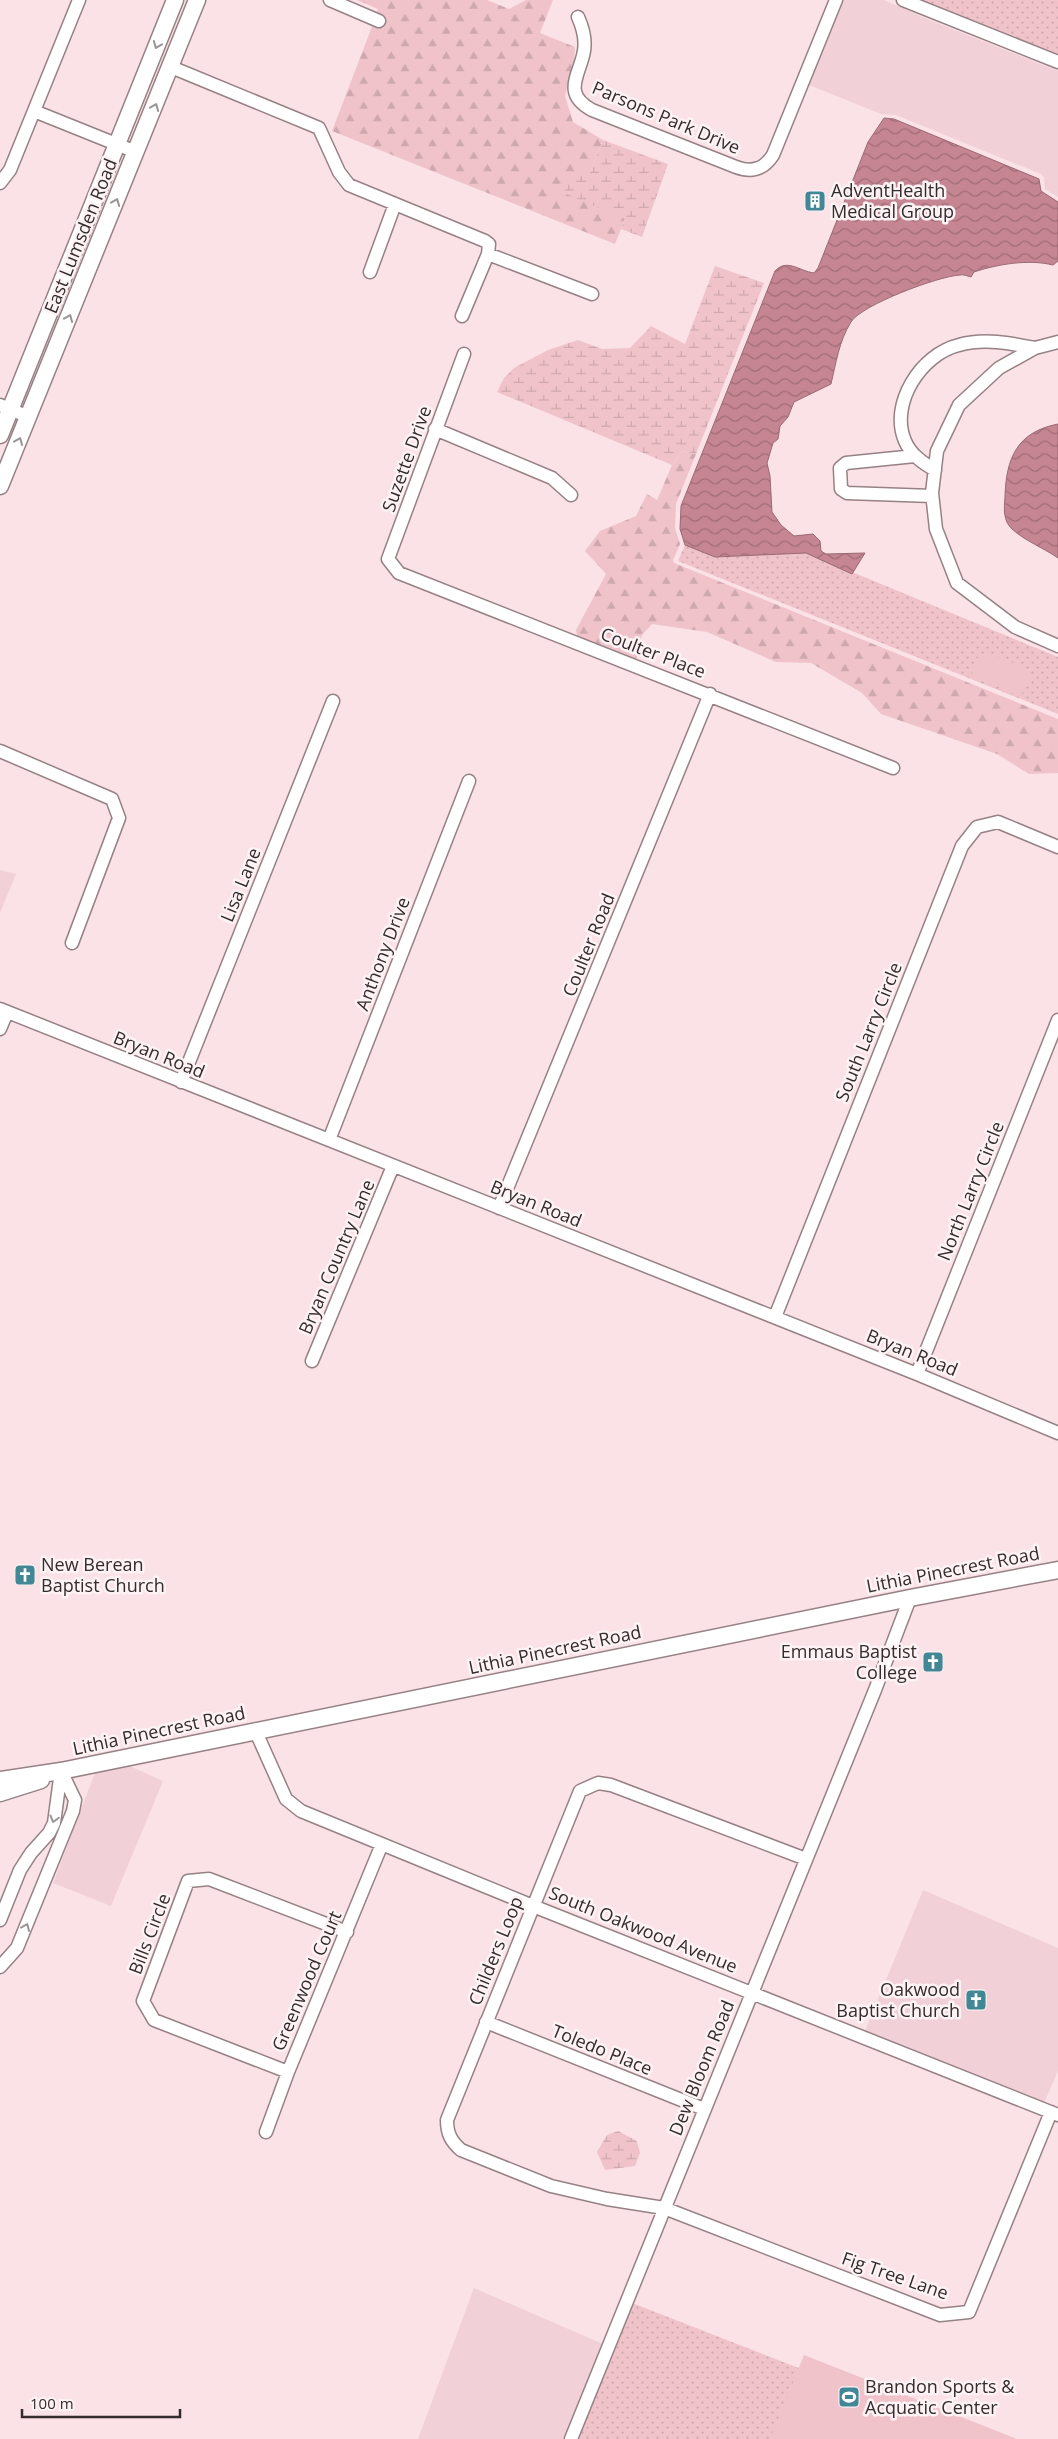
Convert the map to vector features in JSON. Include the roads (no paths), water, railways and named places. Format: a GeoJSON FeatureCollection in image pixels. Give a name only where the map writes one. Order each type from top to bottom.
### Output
{"type":"FeatureCollection","features":[{"type":"Feature","properties":{"kind":"main road","name":"East Lumsden Road"},"geometry":{"type":"LineString","coordinates":[[0,435],[5,407],[117,145],[175,0]]}},
{"type":"Feature","properties":{"kind":"main road","name":"East Lumsden Road"},"geometry":{"type":"LineString","coordinates":[[0,486],[198,0]]}},
{"type":"Feature","properties":{"kind":"main road","name":"Lithia Pinecrest Road"},"geometry":{"type":"LineString","coordinates":[[0,1780],[61,1772],[910,1598],[1058,1570]]}},
{"type":"Feature","properties":{"kind":"main road","name":"Lithia Pinecrest Road"},"geometry":{"type":"LineString","coordinates":[[0,1793],[20,1788],[61,1772]]}},
{"type":"Feature","properties":{"kind":"street"},"geometry":{"type":"LineString","coordinates":[[0,183],[10,170],[79,0]]}},
{"type":"Feature","properties":{"kind":"street"},"geometry":{"type":"LineString","coordinates":[[330,0],[379,21]]}},
{"type":"Feature","properties":{"kind":"street","name":"Parsons Park Drive"},"geometry":{"type":"LineString","coordinates":[[578,17],[584,31],[584,51],[574,88],[582,104],[592,110],[744,170],[750,170],[764,166],[773,155],[836,0]]}},
{"type":"Feature","properties":{"kind":"street"},"geometry":{"type":"LineString","coordinates":[[903,0],[1058,62]]}},
{"type":"Feature","properties":{"kind":"street"},"geometry":{"type":"LineString","coordinates":[[171,67],[311,123],[323,133],[339,172],[350,184],[485,240],[489,244],[488,254],[462,316]]}},
{"type":"Feature","properties":{"kind":"street"},"geometry":{"type":"LineString","coordinates":[[34,112],[136,152]]}},
{"type":"Feature","properties":{"kind":"street"},"geometry":{"type":"LineString","coordinates":[[370,272],[395,204]]}},
{"type":"Feature","properties":{"kind":"street"},"geometry":{"type":"LineString","coordinates":[[488,254],[592,294]]}},
{"type":"Feature","properties":{"kind":"street"},"geometry":{"type":"LineString","coordinates":[[1058,342],[1035,348],[999,368],[959,405],[937,451],[932,496],[936,529],[957,582],[1015,627],[1058,646]]}},
{"type":"Feature","properties":{"kind":"street"},"geometry":{"type":"LineString","coordinates":[[935,470],[915,456],[905,442],[901,423],[903,401],[921,370],[933,359],[958,345],[1011,343],[1035,348]]}},
{"type":"Feature","properties":{"kind":"street","name":"Suzette Drive"},"geometry":{"type":"LineString","coordinates":[[399,573],[388,558],[409,506],[435,429],[464,354]]}},
{"type":"Feature","properties":{"kind":"street"},"geometry":{"type":"LineString","coordinates":[[5,407],[29,417]]}},
{"type":"Feature","properties":{"kind":"street"},"geometry":{"type":"LineString","coordinates":[[435,429],[552,478],[571,496]]}},
{"type":"Feature","properties":{"kind":"street"},"geometry":{"type":"LineString","coordinates":[[915,456],[846,463],[840,468],[841,489],[847,493],[932,496]]}},
{"type":"Feature","properties":{"kind":"street","name":"Coulter Place"},"geometry":{"type":"LineString","coordinates":[[399,573],[710,694],[893,768]]}},
{"type":"Feature","properties":{"kind":"street","name":"Coulter Road"},"geometry":{"type":"LineString","coordinates":[[499,1208],[710,694]]}},
{"type":"Feature","properties":{"kind":"street","name":"Lisa Lane"},"geometry":{"type":"LineString","coordinates":[[181,1082],[333,701]]}},
{"type":"Feature","properties":{"kind":"street"},"geometry":{"type":"LineString","coordinates":[[0,751],[112,799],[119,818],[72,944]]}},
{"type":"Feature","properties":{"kind":"street","name":"Anthony Drive"},"geometry":{"type":"LineString","coordinates":[[329,1140],[469,781]]}},
{"type":"Feature","properties":{"kind":"street","name":"South Larry Circle"},"geometry":{"type":"LineString","coordinates":[[774,1317],[962,846],[977,827],[998,822],[1058,847]]}},
{"type":"Feature","properties":{"kind":"street"},"geometry":{"type":"LineString","coordinates":[[0,1029],[4,1011]]}},
{"type":"Feature","properties":{"kind":"street","name":"Bryan Road"},"geometry":{"type":"LineString","coordinates":[[4,1011],[917,1374],[1058,1433]]}},
{"type":"Feature","properties":{"kind":"street","name":"North Larry Circle"},"geometry":{"type":"LineString","coordinates":[[917,1374],[1058,1020]]}},
{"type":"Feature","properties":{"kind":"street","name":"Bryan Country Lane"},"geometry":{"type":"LineString","coordinates":[[312,1360],[394,1166]]}},
{"type":"Feature","properties":{"kind":"street","name":"Dew Bloom Road"},"geometry":{"type":"LineString","coordinates":[[571,2439],[875,1690],[910,1598]]}},
{"type":"Feature","properties":{"kind":"street","name":"South Oakwood Avenue"},"geometry":{"type":"LineString","coordinates":[[256,1732],[286,1799],[301,1810],[533,1906],[1055,2113]]}},
{"type":"Feature","properties":{"kind":"street"},"geometry":{"type":"LineString","coordinates":[[0,1920],[20,1870],[31,1853],[49,1833],[54,1823],[61,1772]]}},
{"type":"Feature","properties":{"kind":"street"},"geometry":{"type":"LineString","coordinates":[[0,1967],[16,1948],[73,1811],[76,1800],[61,1772]]}},
{"type":"Feature","properties":{"kind":"street","name":"Childers Loop"},"geometry":{"type":"LineString","coordinates":[[664,2208],[607,2199],[552,2186],[461,2150],[452,2142],[447,2132],[447,2120],[533,1906],[580,1792],[598,1782],[611,1785],[806,1859]]}},
{"type":"Feature","properties":{"kind":"street","name":"Greenwood Court"},"geometry":{"type":"LineString","coordinates":[[266,2132],[288,2072],[382,1844]]}},
{"type":"Feature","properties":{"kind":"street","name":"Bills Circle"},"geometry":{"type":"LineString","coordinates":[[288,2072],[154,2020],[143,2001],[188,1881],[209,1879],[347,1932]]}},
{"type":"Feature","properties":{"kind":"street","name":"Toledo Place"},"geometry":{"type":"LineString","coordinates":[[486,2022],[704,2109]]}},
{"type":"Feature","properties":{"kind":"street","name":"Fig Tree Lane"},"geometry":{"type":"LineString","coordinates":[[664,2208],[940,2315],[969,2312],[1055,2113]]}},
{"type":"Feature","properties":{"kind":"water"},"geometry":{"type":"Polygon","coordinates":[[[884,118],[894,119],[1039,179],[1041,191],[1058,202],[1058,261],[1053,265],[1024,262],[1003,265],[974,272],[971,277],[962,275],[936,280],[901,292],[869,308],[858,315],[847,329],[838,352],[831,384],[794,402],[788,417],[780,426],[778,439],[773,443],[767,463],[770,476],[772,512],[781,525],[794,536],[813,534],[820,541],[821,551],[826,554],[865,553],[852,574],[806,553],[715,557],[685,545],[680,529],[681,506],[775,271],[780,267],[789,265],[814,273],[818,268],[868,142],[884,118]]]}},
{"type":"Feature","properties":{"kind":"water"},"geometry":{"type":"Polygon","coordinates":[[[1058,424],[1058,558],[1012,529],[1007,522],[1004,510],[1008,470],[1016,449],[1023,440],[1033,433],[1058,424]]]}},
{"type":"Feature","properties":{"kind":"place","name":"AdventHealth Medical Group"},"geometry":{"type":"Point","coordinates":[815,201]}},
{"type":"Feature","properties":{"kind":"place","name":"New Berean Baptist Church"},"geometry":{"type":"Point","coordinates":[25,1575]}},
{"type":"Feature","properties":{"kind":"place","name":"Emmaus Baptist College"},"geometry":{"type":"Point","coordinates":[933,1662]}},
{"type":"Feature","properties":{"kind":"place","name":"Oakwood Baptist Church"},"geometry":{"type":"Point","coordinates":[976,2000]}},
{"type":"Feature","properties":{"kind":"place","name":"Brandon Sports & Acquatic Center"},"geometry":{"type":"Point","coordinates":[849,2397]}}]}
